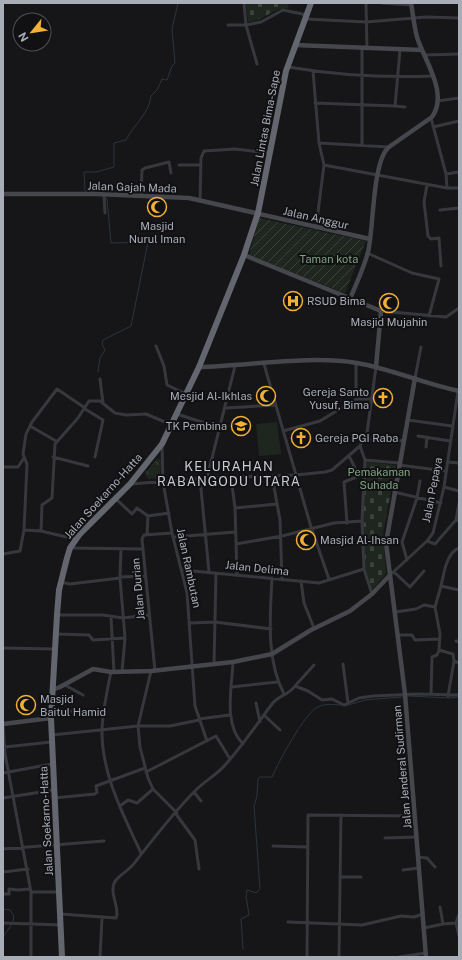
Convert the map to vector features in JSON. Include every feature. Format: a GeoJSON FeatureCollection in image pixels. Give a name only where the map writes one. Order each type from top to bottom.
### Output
{"type":"FeatureCollection","features":[{"type":"Feature","properties":{"kind":"highway","name":"Jalan Lintas Bima-Sape"},"geometry":{"type":"LineString","coordinates":[[258,213],[287,67],[312,3]]}},
{"type":"Feature","properties":{"kind":"highway","name":"Jalan Soekarno-Hatta"},"geometry":{"type":"LineString","coordinates":[[62,957],[60,892],[51,742],[53,649],[61,582],[70,548],[75,539],[130,484],[162,444],[199,367],[244,255],[258,213]]}},
{"type":"Feature","properties":{"kind":"street"},"geometry":{"type":"LineString","coordinates":[[244,3],[246,24],[257,64]]}},
{"type":"Feature","properties":{"kind":"street"},"geometry":{"type":"LineString","coordinates":[[362,144],[362,75],[365,49],[366,3]]}},
{"type":"Feature","properties":{"kind":"street"},"geometry":{"type":"LineString","coordinates":[[350,299],[368,253],[378,176],[383,154],[388,147],[431,118],[436,111],[437,101],[433,76],[417,36],[411,4],[382,3]]}},
{"type":"Feature","properties":{"kind":"street"},"geometry":{"type":"LineString","coordinates":[[228,25],[256,24],[283,10],[306,17],[366,22],[441,16],[459,18]]}},
{"type":"Feature","properties":{"kind":"street"},"geometry":{"type":"LineString","coordinates":[[295,45],[459,54]]}},
{"type":"Feature","properties":{"kind":"street"},"geometry":{"type":"LineString","coordinates":[[395,106],[400,50]]}},
{"type":"Feature","properties":{"kind":"street"},"geometry":{"type":"LineString","coordinates":[[287,67],[313,71],[362,75],[398,77],[433,76]]}},
{"type":"Feature","properties":{"kind":"street"},"geometry":{"type":"LineString","coordinates":[[313,71],[319,143],[324,165],[316,228]]}},
{"type":"Feature","properties":{"kind":"street"},"geometry":{"type":"LineString","coordinates":[[437,101],[459,98]]}},
{"type":"Feature","properties":{"kind":"street"},"geometry":{"type":"LineString","coordinates":[[315,103],[405,107]]}},
{"type":"Feature","properties":{"kind":"street"},"geometry":{"type":"LineString","coordinates":[[431,118],[446,174],[447,188]]}},
{"type":"Feature","properties":{"kind":"street"},"geometry":{"type":"LineString","coordinates":[[433,127],[459,121]]}},
{"type":"Feature","properties":{"kind":"street"},"geometry":{"type":"LineString","coordinates":[[319,143],[362,144],[388,147]]}},
{"type":"Feature","properties":{"kind":"street"},"geometry":{"type":"LineString","coordinates":[[200,200],[202,154],[205,150],[235,149],[271,153]]}},
{"type":"Feature","properties":{"kind":"street"},"geometry":{"type":"LineString","coordinates":[[141,195],[142,170],[169,162],[171,173]]}},
{"type":"Feature","properties":{"kind":"street"},"geometry":{"type":"LineString","coordinates":[[179,165],[201,165]]}},
{"type":"Feature","properties":{"kind":"street"},"geometry":{"type":"LineString","coordinates":[[324,165],[427,185],[459,188]]}},
{"type":"Feature","properties":{"kind":"street"},"geometry":{"type":"LineString","coordinates":[[446,174],[459,172]]}},
{"type":"Feature","properties":{"kind":"street"},"geometry":{"type":"LineString","coordinates":[[427,185],[424,202],[428,236],[431,239],[439,238],[440,266]]}},
{"type":"Feature","properties":{"kind":"street","name":"Jalan Gajah Mada"},"geometry":{"type":"LineString","coordinates":[[3,194],[141,195],[200,200],[258,213]]}},
{"type":"Feature","properties":{"kind":"street"},"geometry":{"type":"LineString","coordinates":[[104,194],[105,213]]}},
{"type":"Feature","properties":{"kind":"street"},"geometry":{"type":"LineString","coordinates":[[440,210],[459,208]]}},
{"type":"Feature","properties":{"kind":"street","name":"Jalan Anggur"},"geometry":{"type":"LineString","coordinates":[[258,213],[316,228],[370,239]]}},
{"type":"Feature","properties":{"kind":"street"},"geometry":{"type":"LineString","coordinates":[[368,253],[412,272],[439,279],[429,316]]}},
{"type":"Feature","properties":{"kind":"street"},"geometry":{"type":"LineString","coordinates":[[244,255],[381,311],[446,317],[459,308]]}},
{"type":"Feature","properties":{"kind":"street"},"geometry":{"type":"LineString","coordinates":[[130,484],[200,478],[296,475],[325,472],[339,465],[360,446],[369,425],[381,311]]}},
{"type":"Feature","properties":{"kind":"street"},"geometry":{"type":"LineString","coordinates":[[156,346],[164,366],[167,385],[186,394]]}},
{"type":"Feature","properties":{"kind":"street"},"geometry":{"type":"LineString","coordinates":[[415,378],[421,347]]}},
{"type":"Feature","properties":{"kind":"street"},"geometry":{"type":"LineString","coordinates":[[199,367],[338,361],[376,367],[458,391]]}},
{"type":"Feature","properties":{"kind":"street"},"geometry":{"type":"LineString","coordinates":[[356,363],[356,399]]}},
{"type":"Feature","properties":{"kind":"street"},"geometry":{"type":"LineString","coordinates":[[264,364],[311,527],[329,579]]}},
{"type":"Feature","properties":{"kind":"street"},"geometry":{"type":"LineString","coordinates":[[207,478],[226,408],[235,366]]}},
{"type":"Feature","properties":{"kind":"street","name":"Jalan Jenderal Sudirman"},"geometry":{"type":"LineString","coordinates":[[415,378],[386,538],[392,574],[405,694],[426,955]]}},
{"type":"Feature","properties":{"kind":"street"},"geometry":{"type":"LineString","coordinates":[[100,379],[103,403]]}},
{"type":"Feature","properties":{"kind":"street"},"geometry":{"type":"LineString","coordinates":[[3,554],[20,552],[24,530],[27,472],[23,450],[30,426],[58,389],[103,419],[95,457]]}},
{"type":"Feature","properties":{"kind":"street","name":"Jalan Pepaya"},"geometry":{"type":"LineString","coordinates":[[392,574],[427,541],[433,533],[444,487],[458,391]]}},
{"type":"Feature","properties":{"kind":"street"},"geometry":{"type":"LineString","coordinates":[[283,431],[320,421],[356,399],[372,399]]}},
{"type":"Feature","properties":{"kind":"street"},"geometry":{"type":"LineString","coordinates":[[41,531],[42,505],[52,498],[53,457],[56,441],[72,426],[90,401],[103,403],[115,413],[126,415],[146,414],[172,425]]}},
{"type":"Feature","properties":{"kind":"street"},"geometry":{"type":"LineString","coordinates":[[226,408],[276,405]]}},
{"type":"Feature","properties":{"kind":"street"},"geometry":{"type":"LineString","coordinates":[[177,414],[220,428]]}},
{"type":"Feature","properties":{"kind":"street"},"geometry":{"type":"LineString","coordinates":[[408,420],[452,426]]}},
{"type":"Feature","properties":{"kind":"street"},"geometry":{"type":"LineString","coordinates":[[30,426],[56,441]]}},
{"type":"Feature","properties":{"kind":"street"},"geometry":{"type":"LineString","coordinates":[[418,436],[450,440]]}},
{"type":"Feature","properties":{"kind":"street"},"geometry":{"type":"LineString","coordinates":[[426,447],[427,437]]}},
{"type":"Feature","properties":{"kind":"street"},"geometry":{"type":"LineString","coordinates":[[364,439],[404,441]]}},
{"type":"Feature","properties":{"kind":"street","name":"Jalan Rambutan"},"geometry":{"type":"LineString","coordinates":[[162,444],[162,482],[172,533],[182,570],[190,622],[193,693],[199,720],[207,741]]}},
{"type":"Feature","properties":{"kind":"street"},"geometry":{"type":"LineString","coordinates":[[360,446],[365,460],[362,522],[364,569],[372,594]]}},
{"type":"Feature","properties":{"kind":"street"},"geometry":{"type":"LineString","coordinates":[[347,523],[344,482],[359,476],[349,456]]}},
{"type":"Feature","properties":{"kind":"street"},"geometry":{"type":"LineString","coordinates":[[53,457],[88,466]]}},
{"type":"Feature","properties":{"kind":"street"},"geometry":{"type":"LineString","coordinates":[[3,467],[18,467],[24,458]]}},
{"type":"Feature","properties":{"kind":"street"},"geometry":{"type":"LineString","coordinates":[[365,460],[446,471]]}},
{"type":"Feature","properties":{"kind":"street"},"geometry":{"type":"LineString","coordinates":[[448,462],[459,463]]}},
{"type":"Feature","properties":{"kind":"street"},"geometry":{"type":"LineString","coordinates":[[272,476],[282,536],[282,580]]}},
{"type":"Feature","properties":{"kind":"street"},"geometry":{"type":"LineString","coordinates":[[200,478],[204,533],[209,572]]}},
{"type":"Feature","properties":{"kind":"street"},"geometry":{"type":"LineString","coordinates":[[231,478],[235,508],[237,575]]}},
{"type":"Feature","properties":{"kind":"street"},"geometry":{"type":"LineString","coordinates":[[407,560],[402,542],[417,498],[420,481]]}},
{"type":"Feature","properties":{"kind":"street"},"geometry":{"type":"LineString","coordinates":[[444,487],[459,491]]}},
{"type":"Feature","properties":{"kind":"street"},"geometry":{"type":"LineString","coordinates":[[394,492],[441,503]]}},
{"type":"Feature","properties":{"kind":"street"},"geometry":{"type":"LineString","coordinates":[[115,499],[132,514],[137,508],[148,516],[169,513]]}},
{"type":"Feature","properties":{"kind":"street"},"geometry":{"type":"LineString","coordinates":[[427,541],[435,544],[458,520],[459,503]]}},
{"type":"Feature","properties":{"kind":"street"},"geometry":{"type":"LineString","coordinates":[[235,508],[277,504]]}},
{"type":"Feature","properties":{"kind":"street"},"geometry":{"type":"LineString","coordinates":[[148,516],[147,535],[172,533]]}},
{"type":"Feature","properties":{"kind":"street"},"geometry":{"type":"LineString","coordinates":[[236,544],[282,536],[311,527],[362,522]]}},
{"type":"Feature","properties":{"kind":"street"},"geometry":{"type":"LineString","coordinates":[[24,530],[41,531],[75,539]]}},
{"type":"Feature","properties":{"kind":"street"},"geometry":{"type":"LineString","coordinates":[[174,537],[204,533],[235,532]]}},
{"type":"Feature","properties":{"kind":"street","name":"Jalan Durian"},"geometry":{"type":"LineString","coordinates":[[147,535],[142,538],[153,671],[138,726],[140,747],[152,789]]}},
{"type":"Feature","properties":{"kind":"street"},"geometry":{"type":"LineString","coordinates":[[70,548],[143,549]]}},
{"type":"Feature","properties":{"kind":"street"},"geometry":{"type":"LineString","coordinates":[[431,694],[432,657],[437,655],[439,650],[437,611],[435,607],[447,562],[459,548]]}},
{"type":"Feature","properties":{"kind":"street"},"geometry":{"type":"LineString","coordinates":[[121,549],[120,578],[125,638],[122,672]]}},
{"type":"Feature","properties":{"kind":"street","name":"Jalan Delima"},"geometry":{"type":"LineString","coordinates":[[182,570],[319,583],[364,569]]}},
{"type":"Feature","properties":{"kind":"street"},"geometry":{"type":"LineString","coordinates":[[52,690],[65,685],[93,669],[113,672],[153,671],[233,662],[272,654],[314,628],[350,611],[372,594],[392,574],[410,587],[424,571]]}},
{"type":"Feature","properties":{"kind":"street"},"geometry":{"type":"LineString","coordinates":[[214,664],[216,573]]}},
{"type":"Feature","properties":{"kind":"street"},"geometry":{"type":"LineString","coordinates":[[61,582],[70,584],[145,576]]}},
{"type":"Feature","properties":{"kind":"street"},"geometry":{"type":"LineString","coordinates":[[272,578],[272,654],[277,682],[284,694]]}},
{"type":"Feature","properties":{"kind":"street"},"geometry":{"type":"LineString","coordinates":[[302,581],[304,603],[314,628]]}},
{"type":"Feature","properties":{"kind":"street"},"geometry":{"type":"LineString","coordinates":[[441,586],[459,590]]}},
{"type":"Feature","properties":{"kind":"street"},"geometry":{"type":"LineString","coordinates":[[395,612],[416,609],[424,604],[435,607]]}},
{"type":"Feature","properties":{"kind":"street"},"geometry":{"type":"LineString","coordinates":[[57,615],[103,615],[123,618],[149,615]]}},
{"type":"Feature","properties":{"kind":"street"},"geometry":{"type":"LineString","coordinates":[[111,617],[113,672],[104,707],[102,730],[104,758],[110,782],[141,853]]}},
{"type":"Feature","properties":{"kind":"street"},"geometry":{"type":"LineString","coordinates":[[190,622],[214,622],[271,629]]}},
{"type":"Feature","properties":{"kind":"street"},"geometry":{"type":"LineString","coordinates":[[55,634],[89,635],[93,640],[125,638]]}},
{"type":"Feature","properties":{"kind":"street"},"geometry":{"type":"LineString","coordinates":[[398,635],[412,635],[415,640],[439,639]]}},
{"type":"Feature","properties":{"kind":"street"},"geometry":{"type":"LineString","coordinates":[[3,648],[53,649]]}},
{"type":"Feature","properties":{"kind":"street"},"geometry":{"type":"LineString","coordinates":[[439,650],[453,654],[454,661],[448,696]]}},
{"type":"Feature","properties":{"kind":"street"},"geometry":{"type":"LineString","coordinates":[[454,661],[459,663]]}},
{"type":"Feature","properties":{"kind":"street"},"geometry":{"type":"LineString","coordinates":[[233,662],[230,715],[236,735],[243,744]]}},
{"type":"Feature","properties":{"kind":"street"},"geometry":{"type":"LineString","coordinates":[[343,664],[348,703]]}},
{"type":"Feature","properties":{"kind":"street"},"geometry":{"type":"LineString","coordinates":[[61,914],[114,919],[117,917],[113,898],[114,883],[136,861],[141,853],[194,792],[230,759],[260,722],[274,701],[284,694],[291,692],[314,665]]}},
{"type":"Feature","properties":{"kind":"street"},"geometry":{"type":"LineString","coordinates":[[232,687],[277,682]]}},
{"type":"Feature","properties":{"kind":"street"},"geometry":{"type":"LineString","coordinates":[[65,685],[83,695]]}},
{"type":"Feature","properties":{"kind":"street"},"geometry":{"type":"LineString","coordinates":[[296,686],[308,691],[322,700],[332,699],[344,705],[359,698],[405,694],[431,694],[448,696],[459,695]]}},
{"type":"Feature","properties":{"kind":"street"},"geometry":{"type":"LineString","coordinates":[[256,703],[260,722]]}},
{"type":"Feature","properties":{"kind":"street"},"geometry":{"type":"LineString","coordinates":[[51,708],[78,712]]}},
{"type":"Feature","properties":{"kind":"street"},"geometry":{"type":"LineString","coordinates":[[51,735],[138,726],[170,726],[230,715]]}},
{"type":"Feature","properties":{"kind":"street"},"geometry":{"type":"LineString","coordinates":[[264,716],[280,730]]}},
{"type":"Feature","properties":{"kind":"street"},"geometry":{"type":"LineString","coordinates":[[32,957],[31,890],[24,846],[8,772],[3,724],[51,718]]}},
{"type":"Feature","properties":{"kind":"street"},"geometry":{"type":"LineString","coordinates":[[54,798],[95,794],[97,792],[96,786],[146,770],[216,736],[230,759]]}},
{"type":"Feature","properties":{"kind":"street"},"geometry":{"type":"LineString","coordinates":[[5,747],[51,742]]}},
{"type":"Feature","properties":{"kind":"street"},"geometry":{"type":"LineString","coordinates":[[3,773],[52,764]]}},
{"type":"Feature","properties":{"kind":"street"},"geometry":{"type":"LineString","coordinates":[[120,806],[128,800],[137,803],[152,789],[176,813],[195,840],[199,869]]}},
{"type":"Feature","properties":{"kind":"street"},"geometry":{"type":"LineString","coordinates":[[3,798],[54,790]]}},
{"type":"Feature","properties":{"kind":"street"},"geometry":{"type":"LineString","coordinates":[[194,792],[201,801]]}},
{"type":"Feature","properties":{"kind":"street"},"geometry":{"type":"LineString","coordinates":[[306,957],[308,815],[414,816]]}},
{"type":"Feature","properties":{"kind":"street"},"geometry":{"type":"LineString","coordinates":[[339,957],[340,815]]}},
{"type":"Feature","properties":{"kind":"street"},"geometry":{"type":"LineString","coordinates":[[385,838],[416,836]]}},
{"type":"Feature","properties":{"kind":"street"},"geometry":{"type":"LineString","coordinates":[[3,848],[104,841]]}},
{"type":"Feature","properties":{"kind":"street"},"geometry":{"type":"LineString","coordinates":[[273,846],[308,847]]}},
{"type":"Feature","properties":{"kind":"street"},"geometry":{"type":"LineString","coordinates":[[418,857],[427,858],[435,867]]}},
{"type":"Feature","properties":{"kind":"street"},"geometry":{"type":"LineString","coordinates":[[403,870],[419,868]]}},
{"type":"Feature","properties":{"kind":"street"},"geometry":{"type":"LineString","coordinates":[[3,872],[28,869]]}},
{"type":"Feature","properties":{"kind":"street"},"geometry":{"type":"LineString","coordinates":[[340,877],[361,877]]}},
{"type":"Feature","properties":{"kind":"street"},"geometry":{"type":"LineString","coordinates":[[3,894],[9,894],[9,889],[60,892]]}},
{"type":"Feature","properties":{"kind":"street"},"geometry":{"type":"LineString","coordinates":[[440,907],[443,924]]}},
{"type":"Feature","properties":{"kind":"street"},"geometry":{"type":"LineString","coordinates":[[288,922],[370,924],[401,916],[414,917],[423,914]]}},
{"type":"Feature","properties":{"kind":"street"},"geometry":{"type":"LineString","coordinates":[[459,914],[456,923],[459,936]]}},
{"type":"Feature","properties":{"kind":"street"},"geometry":{"type":"LineString","coordinates":[[100,957],[102,918]]}},
{"type":"Feature","properties":{"kind":"street"},"geometry":{"type":"LineString","coordinates":[[3,923],[61,925]]}},
{"type":"Feature","properties":{"kind":"street"},"geometry":{"type":"LineString","coordinates":[[424,928],[456,923]]}},
{"type":"Feature","properties":{"kind":"street"},"geometry":{"type":"LineString","coordinates":[[400,957],[426,955]]}},
{"type":"Feature","properties":{"kind":"green space"},"geometry":{"type":"Polygon","coordinates":[[[246,3],[289,3],[288,8],[278,10],[248,22],[246,3]]]}},
{"type":"Feature","properties":{"kind":"green space","name":"Taman kota"},"geometry":{"type":"Polygon","coordinates":[[[259,218],[366,241],[345,293],[249,255],[259,218]]]}},
{"type":"Feature","properties":{"kind":"green space"},"geometry":{"type":"Polygon","coordinates":[[[277,422],[281,454],[259,456],[256,424],[277,422]]]}},
{"type":"Feature","properties":{"kind":"green space"},"geometry":{"type":"Polygon","coordinates":[[[158,458],[161,460],[160,478],[149,479],[145,473],[158,458]]]}},
{"type":"Feature","properties":{"kind":"green space","name":"Pemakaman Suhada"},"geometry":{"type":"Polygon","coordinates":[[[366,462],[396,465],[383,534],[386,574],[372,590],[365,566],[363,518],[366,462]]]}},
{"type":"Feature","properties":{"kind":"waterway"},"geometry":{"type":"LineString","coordinates":[[102,192],[85,191],[84,172],[96,172],[114,167],[114,143],[126,140],[144,114],[150,102],[151,96],[157,90],[162,79],[167,80],[172,66],[175,63],[172,29],[178,3]]}},
{"type":"Feature","properties":{"kind":"waterway"},"geometry":{"type":"LineString","coordinates":[[98,372],[100,358],[105,350],[102,344],[103,340],[131,326],[148,242],[111,243],[106,198]]}},
{"type":"Feature","properties":{"kind":"waterway"},"geometry":{"type":"LineString","coordinates":[[408,696],[459,697]]}},
{"type":"Feature","properties":{"kind":"waterway"},"geometry":{"type":"LineString","coordinates":[[345,706],[365,700],[403,697]]}},
{"type":"Feature","properties":{"kind":"waterway"},"geometry":{"type":"LineString","coordinates":[[243,949],[241,919],[249,915],[246,896],[247,890],[256,893],[260,889],[254,806],[257,796],[258,779],[260,777],[272,777],[292,739],[306,718],[313,711],[324,705],[342,705]]}},
{"type":"Feature","properties":{"kind":"waterway"},"geometry":{"type":"LineString","coordinates":[[3,909],[10,910],[14,916],[13,921]]}},
{"type":"Feature","properties":{"kind":"waterway"},"geometry":{"type":"LineString","coordinates":[[3,937],[12,924]]}},
{"type":"Feature","properties":{"kind":"place","name":"Masjid Nurul Iman"},"geometry":{"type":"Point","coordinates":[157,207]}},
{"type":"Feature","properties":{"kind":"place","name":"RSUD Bima"},"geometry":{"type":"Point","coordinates":[293,301]}},
{"type":"Feature","properties":{"kind":"place","name":"Masjid Mujahin"},"geometry":{"type":"Point","coordinates":[389,303]}},
{"type":"Feature","properties":{"kind":"place","name":"Mesjid Al-Ikhlas"},"geometry":{"type":"Point","coordinates":[266,396]}},
{"type":"Feature","properties":{"kind":"place","name":"Gereja Santo Yusuf, Bima"},"geometry":{"type":"Point","coordinates":[383,398]}},
{"type":"Feature","properties":{"kind":"place","name":"TK Pembina"},"geometry":{"type":"Point","coordinates":[241,426]}},
{"type":"Feature","properties":{"kind":"place","name":"Gereja PGI Raba"},"geometry":{"type":"Point","coordinates":[301,438]}},
{"type":"Feature","properties":{"kind":"place","name":"Masjid Al-Ihsan"},"geometry":{"type":"Point","coordinates":[306,540]}},
{"type":"Feature","properties":{"kind":"place","name":"Masjid Baitul Hamid"},"geometry":{"type":"Point","coordinates":[26,705]}},
{"type":"Feature","properties":{"kind":"district","name":"KELURAHAN RABANGODU UTARA"},"geometry":{"type":"Point","coordinates":[229,474]}}]}
